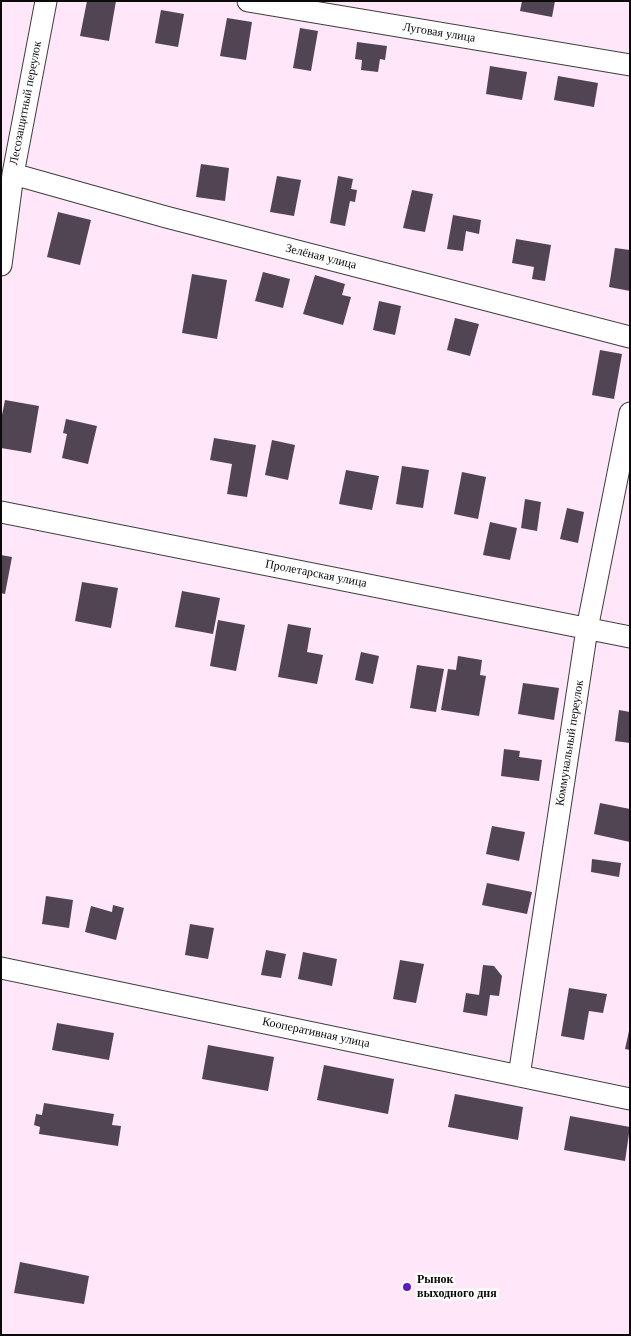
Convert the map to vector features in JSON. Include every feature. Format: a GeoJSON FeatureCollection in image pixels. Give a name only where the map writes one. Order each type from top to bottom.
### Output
{"type":"FeatureCollection","features":[{"type":"Feature","properties":{"kind":"street","name":"Лесозащитный переулок"},"geometry":{"type":"LineString","coordinates":[[1,265],[13,174],[46,1]]}},
{"type":"Feature","properties":{"kind":"street","name":"Луговая улица"},"geometry":{"type":"LineString","coordinates":[[248,1],[630,65]]}},
{"type":"Feature","properties":{"kind":"street","name":"Зелёная улица"},"geometry":{"type":"LineString","coordinates":[[13,174],[166,217],[630,337]]}},
{"type":"Feature","properties":{"kind":"street","name":"Коммунальный переулок"},"geometry":{"type":"LineString","coordinates":[[519,1076],[587,629],[630,413]]}},
{"type":"Feature","properties":{"kind":"street","name":"Пролетарская улица"},"geometry":{"type":"LineString","coordinates":[[1,512],[630,637]]}},
{"type":"Feature","properties":{"kind":"street","name":"Кооперативная улица"},"geometry":{"type":"LineString","coordinates":[[1,968],[630,1099]]}},
{"type":"Feature","properties":{"kind":"building"},"geometry":{"type":"Polygon","coordinates":[[[87,1],[116,1],[109,41],[80,36],[87,1]]]}},
{"type":"Feature","properties":{"kind":"building"},"geometry":{"type":"Polygon","coordinates":[[[522,1],[555,1],[552,17],[520,11],[522,1]]]}},
{"type":"Feature","properties":{"kind":"building"},"geometry":{"type":"Polygon","coordinates":[[[161,10],[184,14],[178,47],[155,43],[161,10]]]}},
{"type":"Feature","properties":{"kind":"building"},"geometry":{"type":"Polygon","coordinates":[[[227,18],[252,22],[246,60],[220,56],[227,18]]]}},
{"type":"Feature","properties":{"kind":"building"},"geometry":{"type":"Polygon","coordinates":[[[300,28],[318,31],[311,71],[293,68],[300,28]]]}},
{"type":"Feature","properties":{"kind":"building"},"geometry":{"type":"Polygon","coordinates":[[[357,42],[387,46],[385,60],[380,59],[378,72],[361,70],[362,60],[355,59],[357,42]]]}},
{"type":"Feature","properties":{"kind":"building"},"geometry":{"type":"Polygon","coordinates":[[[490,66],[527,72],[522,100],[486,94],[490,66]]]}},
{"type":"Feature","properties":{"kind":"building"},"geometry":{"type":"Polygon","coordinates":[[[558,76],[598,83],[594,107],[554,100],[558,76]]]}},
{"type":"Feature","properties":{"kind":"building"},"geometry":{"type":"Polygon","coordinates":[[[201,164],[229,168],[225,201],[196,197],[201,164]]]}},
{"type":"Feature","properties":{"kind":"building"},"geometry":{"type":"Polygon","coordinates":[[[277,176],[301,180],[294,216],[270,212],[277,176]]]}},
{"type":"Feature","properties":{"kind":"building"},"geometry":{"type":"Polygon","coordinates":[[[338,176],[353,179],[351,189],[357,190],[355,202],[350,201],[345,226],[330,223],[338,176]]]}},
{"type":"Feature","properties":{"kind":"building"},"geometry":{"type":"Polygon","coordinates":[[[412,190],[433,194],[425,232],[403,228],[412,190]]]}},
{"type":"Feature","properties":{"kind":"building"},"geometry":{"type":"Polygon","coordinates":[[[58,212],[91,220],[80,265],[47,257],[58,212]]]}},
{"type":"Feature","properties":{"kind":"building"},"geometry":{"type":"Polygon","coordinates":[[[453,215],[481,220],[479,234],[466,231],[463,251],[447,249],[453,215]]]}},
{"type":"Feature","properties":{"kind":"building"},"geometry":{"type":"Polygon","coordinates":[[[516,239],[551,245],[545,281],[532,279],[534,267],[512,263],[516,239]]]}},
{"type":"Feature","properties":{"kind":"building"},"geometry":{"type":"Polygon","coordinates":[[[615,248],[630,250],[630,291],[609,287],[615,248]]]}},
{"type":"Feature","properties":{"kind":"building"},"geometry":{"type":"Polygon","coordinates":[[[263,272],[290,279],[283,308],[255,301],[263,272]]]}},
{"type":"Feature","properties":{"kind":"building"},"geometry":{"type":"Polygon","coordinates":[[[192,274],[227,280],[217,339],[182,333],[192,274]]]}},
{"type":"Feature","properties":{"kind":"building"},"geometry":{"type":"Polygon","coordinates":[[[315,275],[345,284],[342,295],[351,297],[343,325],[303,314],[315,275]]]}},
{"type":"Feature","properties":{"kind":"building"},"geometry":{"type":"Polygon","coordinates":[[[379,301],[401,306],[395,335],[373,330],[379,301]]]}},
{"type":"Feature","properties":{"kind":"building"},"geometry":{"type":"Polygon","coordinates":[[[455,318],[479,324],[470,356],[447,350],[455,318]]]}},
{"type":"Feature","properties":{"kind":"building"},"geometry":{"type":"Polygon","coordinates":[[[600,350],[622,354],[614,399],[592,395],[600,350]]]}},
{"type":"Feature","properties":{"kind":"building"},"geometry":{"type":"Polygon","coordinates":[[[5,400],[39,406],[31,453],[1,448],[1,420],[5,400]]]}},
{"type":"Feature","properties":{"kind":"building"},"geometry":{"type":"Polygon","coordinates":[[[66,419],[97,426],[88,464],[62,458],[67,434],[63,433],[66,419]]]}},
{"type":"Feature","properties":{"kind":"building"},"geometry":{"type":"Polygon","coordinates":[[[214,438],[256,445],[247,497],[227,494],[232,464],[210,460],[214,438]]]}},
{"type":"Feature","properties":{"kind":"building"},"geometry":{"type":"Polygon","coordinates":[[[272,440],[295,445],[288,480],[265,475],[272,440]]]}},
{"type":"Feature","properties":{"kind":"building"},"geometry":{"type":"Polygon","coordinates":[[[402,466],[429,470],[423,508],[396,504],[402,466]]]}},
{"type":"Feature","properties":{"kind":"building"},"geometry":{"type":"Polygon","coordinates":[[[346,470],[379,476],[372,510],[339,504],[346,470]]]}},
{"type":"Feature","properties":{"kind":"building"},"geometry":{"type":"Polygon","coordinates":[[[462,472],[486,477],[478,519],[454,514],[462,472]]]}},
{"type":"Feature","properties":{"kind":"building"},"geometry":{"type":"Polygon","coordinates":[[[525,499],[541,502],[537,531],[521,528],[525,499]]]}},
{"type":"Feature","properties":{"kind":"building"},"geometry":{"type":"Polygon","coordinates":[[[567,508],[584,512],[578,543],[560,539],[567,508]]]}},
{"type":"Feature","properties":{"kind":"building"},"geometry":{"type":"Polygon","coordinates":[[[490,522],[517,528],[510,560],[483,555],[490,522]]]}},
{"type":"Feature","properties":{"kind":"building"},"geometry":{"type":"Polygon","coordinates":[[[1,555],[12,557],[5,594],[1,593],[1,555]]]}},
{"type":"Feature","properties":{"kind":"building"},"geometry":{"type":"Polygon","coordinates":[[[82,582],[118,588],[111,628],[75,621],[82,582]]]}},
{"type":"Feature","properties":{"kind":"building"},"geometry":{"type":"Polygon","coordinates":[[[182,591],[220,598],[213,634],[175,627],[182,591]]]}},
{"type":"Feature","properties":{"kind":"building"},"geometry":{"type":"Polygon","coordinates":[[[218,620],[245,625],[236,671],[210,666],[218,620]]]}},
{"type":"Feature","properties":{"kind":"building"},"geometry":{"type":"Polygon","coordinates":[[[288,624],[311,628],[307,652],[323,655],[317,684],[278,677],[288,624]]]}},
{"type":"Feature","properties":{"kind":"building"},"geometry":{"type":"Polygon","coordinates":[[[361,652],[379,656],[373,684],[355,680],[361,652]]]}},
{"type":"Feature","properties":{"kind":"building"},"geometry":{"type":"Polygon","coordinates":[[[458,656],[482,660],[480,675],[486,676],[479,716],[441,710],[448,669],[456,670],[458,656]]]}},
{"type":"Feature","properties":{"kind":"building"},"geometry":{"type":"Polygon","coordinates":[[[417,665],[444,669],[436,712],[410,708],[417,665]]]}},
{"type":"Feature","properties":{"kind":"building"},"geometry":{"type":"Polygon","coordinates":[[[523,683],[559,688],[554,720],[518,714],[523,683]]]}},
{"type":"Feature","properties":{"kind":"building"},"geometry":{"type":"Polygon","coordinates":[[[619,710],[630,712],[630,743],[615,741],[619,710]]]}},
{"type":"Feature","properties":{"kind":"building"},"geometry":{"type":"Polygon","coordinates":[[[504,749],[520,751],[519,757],[542,760],[539,781],[501,776],[504,749]]]}},
{"type":"Feature","properties":{"kind":"building"},"geometry":{"type":"Polygon","coordinates":[[[600,803],[630,809],[630,842],[594,834],[600,803]]]}},
{"type":"Feature","properties":{"kind":"building"},"geometry":{"type":"Polygon","coordinates":[[[492,826],[525,832],[519,861],[486,854],[492,826]]]}},
{"type":"Feature","properties":{"kind":"building"},"geometry":{"type":"Polygon","coordinates":[[[592,859],[621,863],[619,877],[591,872],[592,859]]]}},
{"type":"Feature","properties":{"kind":"building"},"geometry":{"type":"Polygon","coordinates":[[[487,883],[532,892],[527,914],[482,905],[487,883]]]}},
{"type":"Feature","properties":{"kind":"building"},"geometry":{"type":"Polygon","coordinates":[[[46,896],[73,900],[69,928],[42,924],[46,896]]]}},
{"type":"Feature","properties":{"kind":"building"},"geometry":{"type":"Polygon","coordinates":[[[113,905],[124,908],[116,940],[85,932],[91,906],[112,912],[113,905]]]}},
{"type":"Feature","properties":{"kind":"building"},"geometry":{"type":"Polygon","coordinates":[[[190,924],[214,928],[208,959],[185,955],[190,924]]]}},
{"type":"Feature","properties":{"kind":"building"},"geometry":{"type":"Polygon","coordinates":[[[266,950],[286,954],[281,978],[261,975],[266,950]]]}},
{"type":"Feature","properties":{"kind":"building"},"geometry":{"type":"Polygon","coordinates":[[[303,952],[337,959],[332,986],[298,979],[303,952]]]}},
{"type":"Feature","properties":{"kind":"building"},"geometry":{"type":"Polygon","coordinates":[[[400,960],[424,964],[416,1003],[393,999],[400,960]]]}},
{"type":"Feature","properties":{"kind":"building"},"geometry":{"type":"Polygon","coordinates":[[[483,965],[494,966],[502,976],[499,996],[490,995],[487,1016],[463,1012],[466,993],[479,995],[483,965]]]}},
{"type":"Feature","properties":{"kind":"building"},"geometry":{"type":"Polygon","coordinates":[[[569,988],[607,994],[603,1013],[589,1011],[584,1040],[561,1036],[569,988]]]}},
{"type":"Feature","properties":{"kind":"building"},"geometry":{"type":"Polygon","coordinates":[[[57,1023],[114,1033],[109,1060],[52,1050],[57,1023]]]}},
{"type":"Feature","properties":{"kind":"building"},"geometry":{"type":"Polygon","coordinates":[[[630,1031],[630,1050],[625,1049],[630,1031]]]}},
{"type":"Feature","properties":{"kind":"building"},"geometry":{"type":"Polygon","coordinates":[[[208,1045],[274,1057],[268,1091],[202,1079],[208,1045]]]}},
{"type":"Feature","properties":{"kind":"building"},"geometry":{"type":"Polygon","coordinates":[[[324,1065],[394,1079],[388,1114],[317,1100],[324,1065]]]}},
{"type":"Feature","properties":{"kind":"building"},"geometry":{"type":"Polygon","coordinates":[[[455,1094],[523,1107],[518,1140],[448,1127],[455,1094]]]}},
{"type":"Feature","properties":{"kind":"building"},"geometry":{"type":"Polygon","coordinates":[[[44,1103],[114,1114],[112,1125],[121,1126],[118,1146],[39,1134],[40,1127],[34,1125],[36,1114],[42,1115],[44,1103]]]}},
{"type":"Feature","properties":{"kind":"building"},"geometry":{"type":"Polygon","coordinates":[[[570,1116],[630,1127],[625,1161],[564,1150],[570,1116]]]}},
{"type":"Feature","properties":{"kind":"building"},"geometry":{"type":"Polygon","coordinates":[[[20,1262],[89,1276],[84,1304],[14,1293],[20,1262]]]}},
{"type":"Feature","properties":{"kind":"place","name":"Рынок выходного дня"},"geometry":{"type":"Point","coordinates":[407,1287]}}]}
